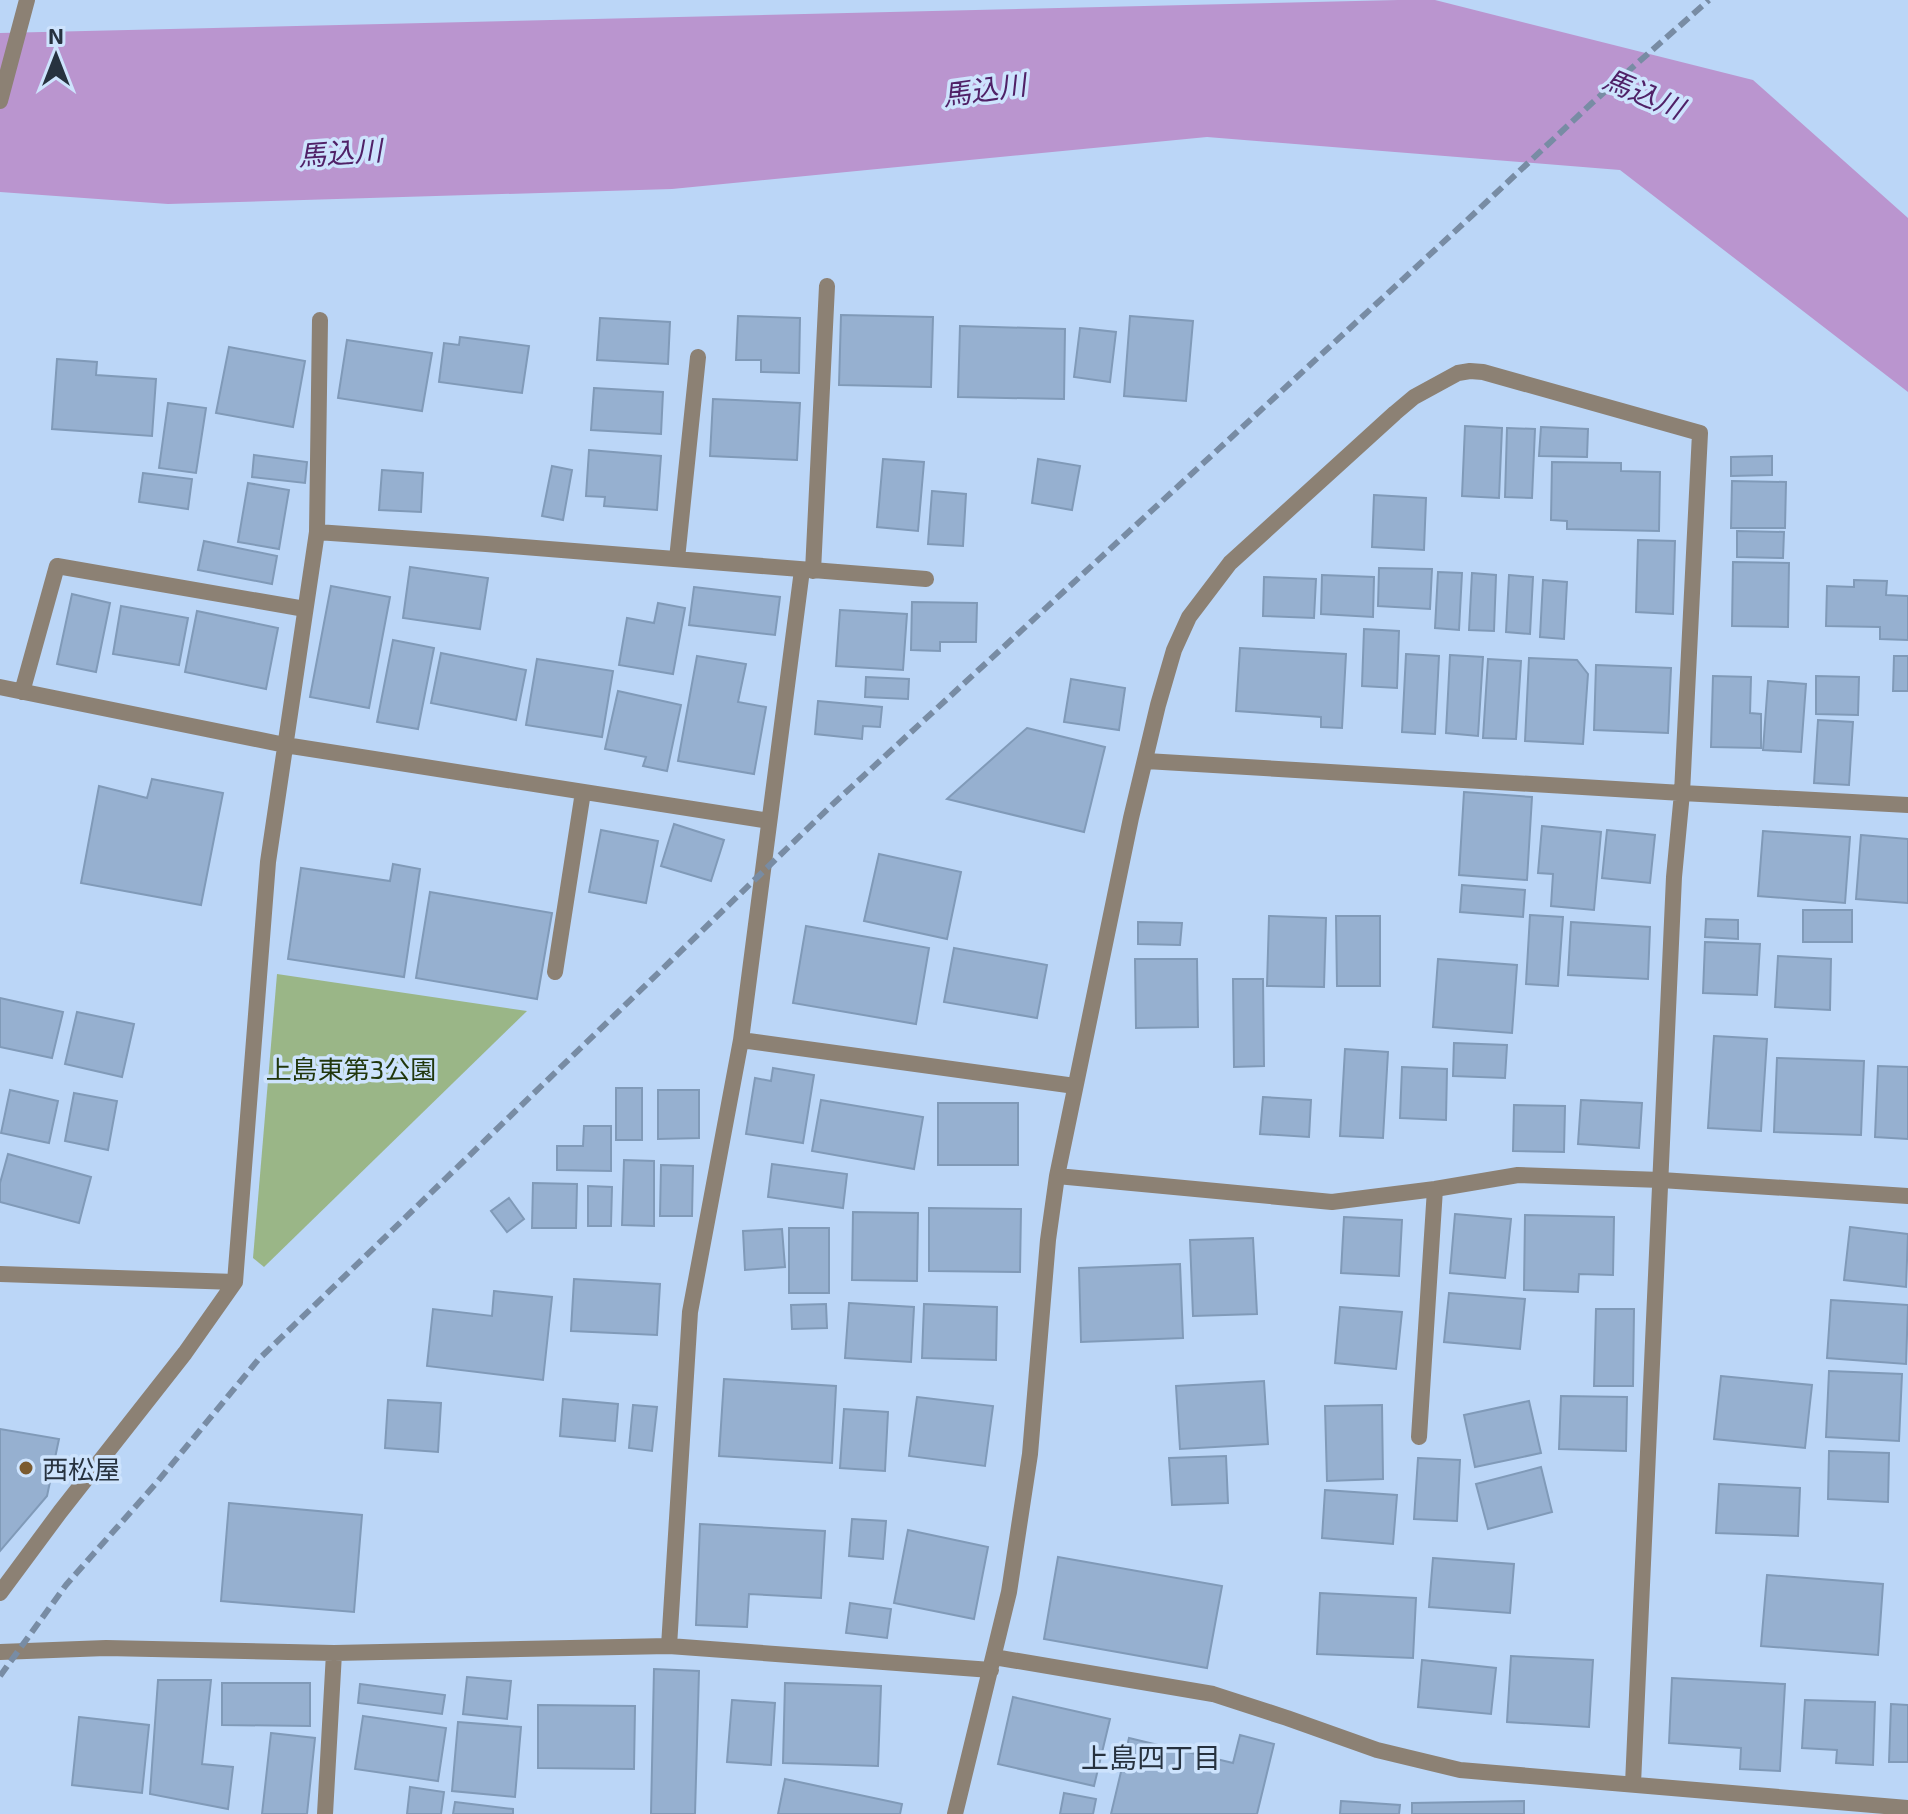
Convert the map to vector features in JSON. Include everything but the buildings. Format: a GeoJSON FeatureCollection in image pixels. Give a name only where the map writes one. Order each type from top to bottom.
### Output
{"type":"FeatureCollection","features":[{"type":"Feature","properties":{"kind":"street"},"geometry":{"type":"LineString","coordinates":[[0,101],[27,0]]}},
{"type":"Feature","properties":{"kind":"street"},"geometry":{"type":"LineString","coordinates":[[669,1646],[690,1312],[741,1040],[769,821],[808,570],[827,286]]}},
{"type":"Feature","properties":{"kind":"street"},"geometry":{"type":"LineString","coordinates":[[0,1593],[185,1353],[235,1282],[268,862],[317,532],[320,320]]}},
{"type":"Feature","properties":{"kind":"street"},"geometry":{"type":"LineString","coordinates":[[677,559],[698,357]]}},
{"type":"Feature","properties":{"kind":"street"},"geometry":{"type":"LineString","coordinates":[[955,1814],[1009,1592],[1030,1454],[1048,1240],[1057,1176],[1131,818],[1174,650],[1189,617],[1230,563],[1414,397],[1458,373],[1470,371],[1483,372],[1700,433],[1682,793],[1674,877],[1633,1784]]}},
{"type":"Feature","properties":{"kind":"street"},"geometry":{"type":"LineString","coordinates":[[317,532],[926,579]]}},
{"type":"Feature","properties":{"kind":"street"},"geometry":{"type":"LineString","coordinates":[[22,692],[57,566],[305,609]]}},
{"type":"Feature","properties":{"kind":"street"},"geometry":{"type":"LineString","coordinates":[[0,687],[285,745],[769,821]]}},
{"type":"Feature","properties":{"kind":"street"},"geometry":{"type":"LineString","coordinates":[[1146,761],[1908,805]]}},
{"type":"Feature","properties":{"kind":"street"},"geometry":{"type":"LineString","coordinates":[[555,972],[583,792]]}},
{"type":"Feature","properties":{"kind":"street"},"geometry":{"type":"LineString","coordinates":[[741,1040],[1075,1086]]}},
{"type":"Feature","properties":{"kind":"street"},"geometry":{"type":"LineString","coordinates":[[1057,1176],[1332,1202],[1518,1175],[1661,1180],[1908,1196]]}},
{"type":"Feature","properties":{"kind":"street"},"geometry":{"type":"LineString","coordinates":[[1419,1437],[1435,1189]]}},
{"type":"Feature","properties":{"kind":"street"},"geometry":{"type":"LineString","coordinates":[[0,1274],[235,1282]]}},
{"type":"Feature","properties":{"kind":"street"},"geometry":{"type":"LineString","coordinates":[[0,1652],[106,1648],[334,1653],[669,1646],[992,1664],[1213,1694],[1377,1750],[1460,1770],[1908,1808]]}},
{"type":"Feature","properties":{"kind":"street"},"geometry":{"type":"LineString","coordinates":[[325,1814],[334,1653]]}},
{"type":"Feature","properties":{"kind":"green space","name":"上島東第3公園"},"geometry":{"type":"Polygon","coordinates":[[[277,974],[527,1011],[264,1267],[253,1258],[277,974]]]}},
{"type":"Feature","properties":{"kind":"water","name":"馬込川"},"geometry":{"type":"Polygon","coordinates":[[[1435,0],[1753,80],[1908,218],[1908,392],[1620,170],[1207,137],[672,189],[168,204],[0,192],[0,33],[1435,0]]]}},
{"type":"Feature","properties":{"kind":"railway"},"geometry":{"type":"LineString","coordinates":[[0,1676],[66,1585],[158,1481],[258,1360],[833,804],[1592,103],[1709,0]]}},
{"type":"Feature","properties":{"kind":"place","name":"西松屋"},"geometry":{"type":"Point","coordinates":[26,1468]}},
{"type":"Feature","properties":{"kind":"district","name":"上島四丁目"},"geometry":{"type":"Point","coordinates":[1151,1757]}}]}
